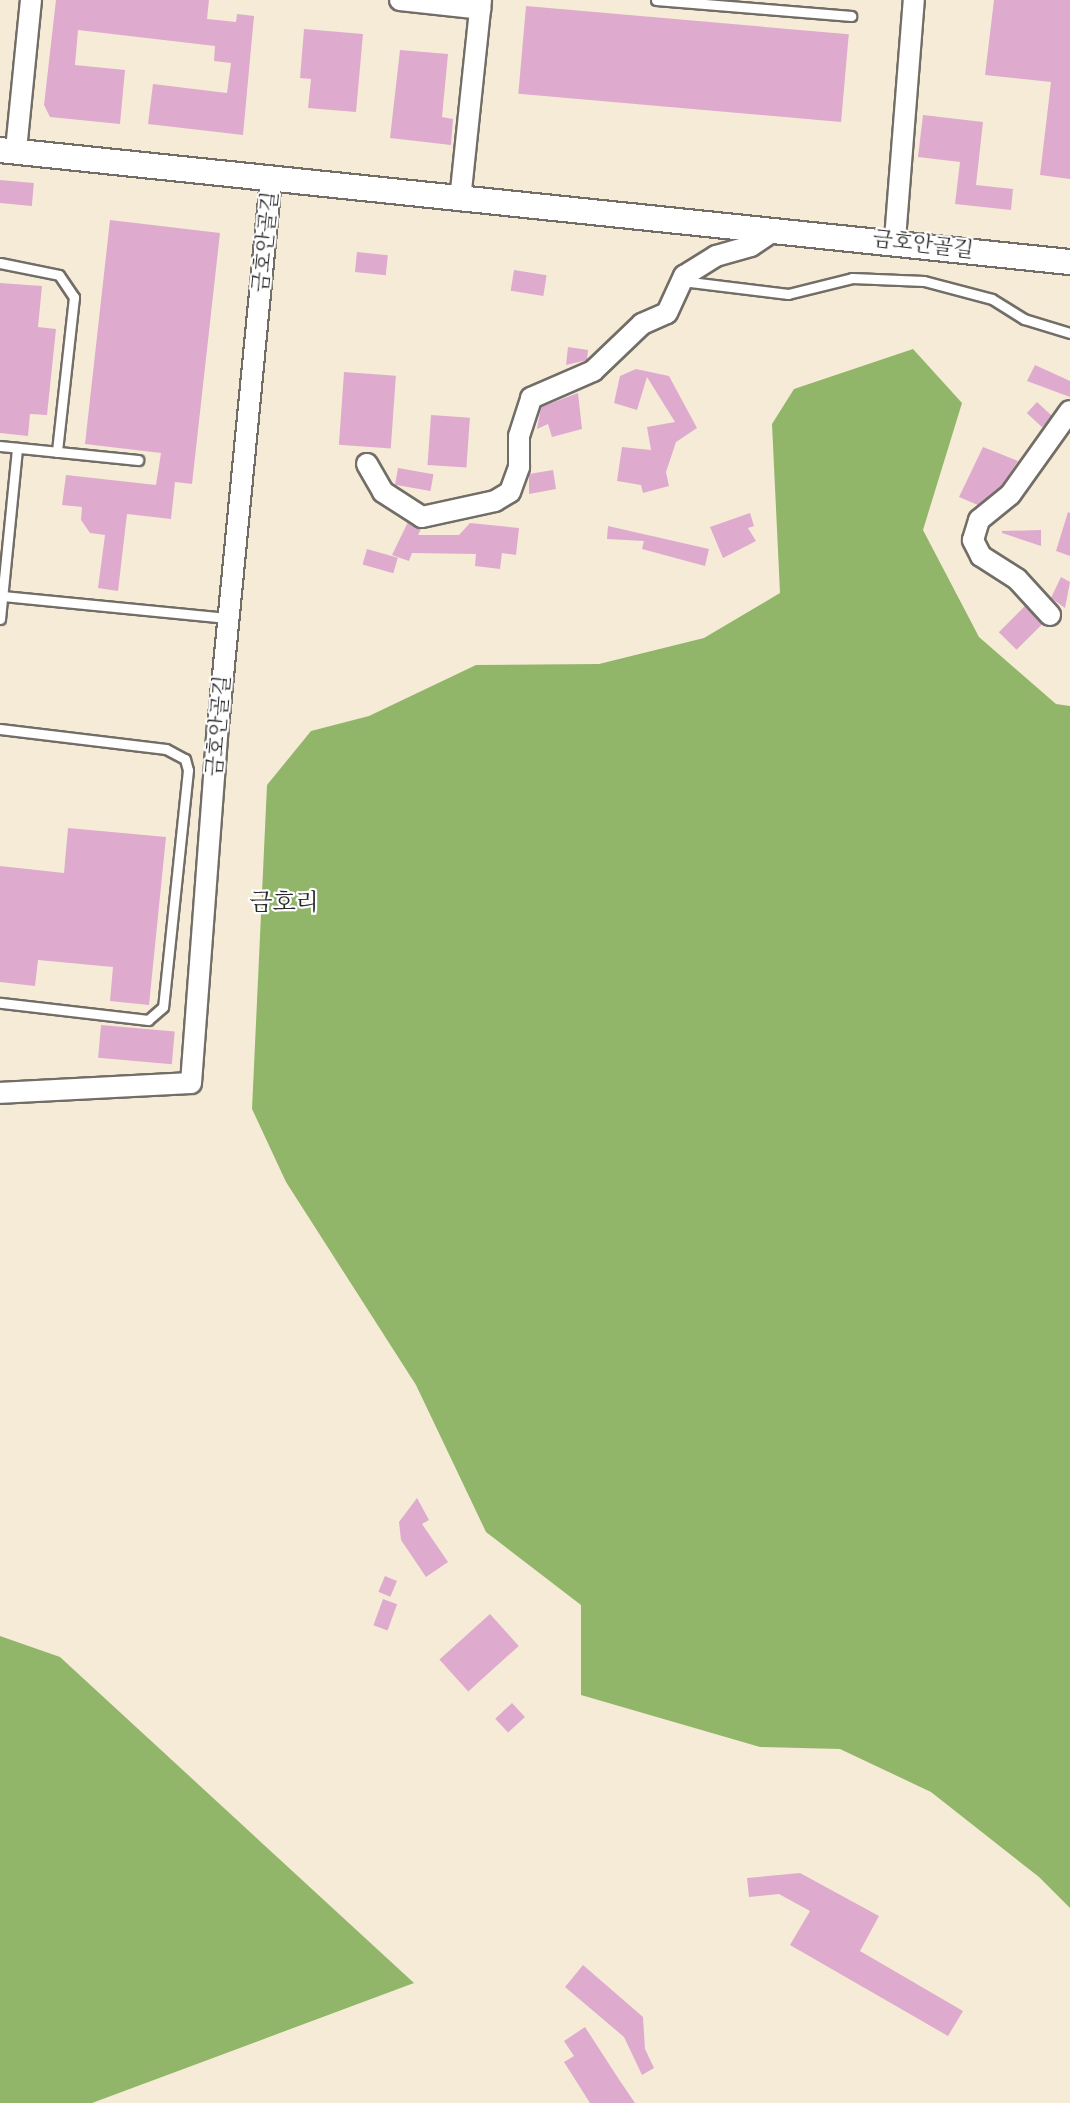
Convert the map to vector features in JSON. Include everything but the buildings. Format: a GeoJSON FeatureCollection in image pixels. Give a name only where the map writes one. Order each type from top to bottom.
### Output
{"type":"FeatureCollection","features":[{"type":"Feature","properties":{"kind":"street"},"geometry":{"type":"LineString","coordinates":[[8,150],[31,0]]}},
{"type":"Feature","properties":{"kind":"street"},"geometry":{"type":"LineString","coordinates":[[400,0],[481,4],[460,200]]}},
{"type":"Feature","properties":{"kind":"street"},"geometry":{"type":"LineString","coordinates":[[895,239],[914,0]]}},
{"type":"Feature","properties":{"kind":"street","name":"금호안골길"},"geometry":{"type":"LineString","coordinates":[[8,150],[460,200],[895,239],[1070,262]]}},
{"type":"Feature","properties":{"kind":"street","name":"금호안골길"},"geometry":{"type":"LineString","coordinates":[[0,1093],[190,1083],[228,618],[272,180]]}},
{"type":"Feature","properties":{"kind":"street"},"geometry":{"type":"LineString","coordinates":[[367,464],[383,492],[422,517],[495,501],[510,492],[519,467],[521,427],[531,398],[593,371],[642,324],[667,313],[681,281],[716,256],[751,246],[776,229]]}},
{"type":"Feature","properties":{"kind":"street"},"geometry":{"type":"LineString","coordinates":[[1050,615],[1017,579],[981,556],[973,540],[979,520],[1010,495],[1070,411]]}},
{"type":"Feature","properties":{"kind":"lane"},"geometry":{"type":"LineString","coordinates":[[656,0],[851,16]]}},
{"type":"Feature","properties":{"kind":"lane"},"geometry":{"type":"LineString","coordinates":[[0,263],[59,275],[74,297],[57,452]]}},
{"type":"Feature","properties":{"kind":"lane"},"geometry":{"type":"LineString","coordinates":[[681,281],[788,294],[852,278],[924,280],[992,299],[1024,319],[1070,333]]}},
{"type":"Feature","properties":{"kind":"lane"},"geometry":{"type":"LineString","coordinates":[[0,446],[138,459]]}},
{"type":"Feature","properties":{"kind":"lane"},"geometry":{"type":"LineString","coordinates":[[0,619],[17,448]]}},
{"type":"Feature","properties":{"kind":"lane"},"geometry":{"type":"LineString","coordinates":[[2,596],[228,618]]}},
{"type":"Feature","properties":{"kind":"lane"},"geometry":{"type":"LineString","coordinates":[[0,729],[166,748],[185,759],[188,770],[163,1007],[148,1020],[0,1003]]}},
{"type":"Feature","properties":{"kind":"green space"},"geometry":{"type":"Polygon","coordinates":[[[913,349],[962,403],[923,530],[979,637],[1056,704],[1070,706],[1070,1908],[1039,1877],[931,1792],[840,1749],[760,1747],[581,1695],[581,1605],[486,1532],[416,1385],[286,1182],[252,1109],[267,785],[311,731],[369,716],[476,665],[599,664],[704,638],[780,593],[772,424],[794,389],[913,349]]]}},
{"type":"Feature","properties":{"kind":"green space"},"geometry":{"type":"Polygon","coordinates":[[[0,1636],[60,1657],[414,1983],[92,2103],[0,2103],[0,1636]]]}},
{"type":"Feature","properties":{"kind":"district","name":"금호리"},"geometry":{"type":"Point","coordinates":[284,903]}}]}
